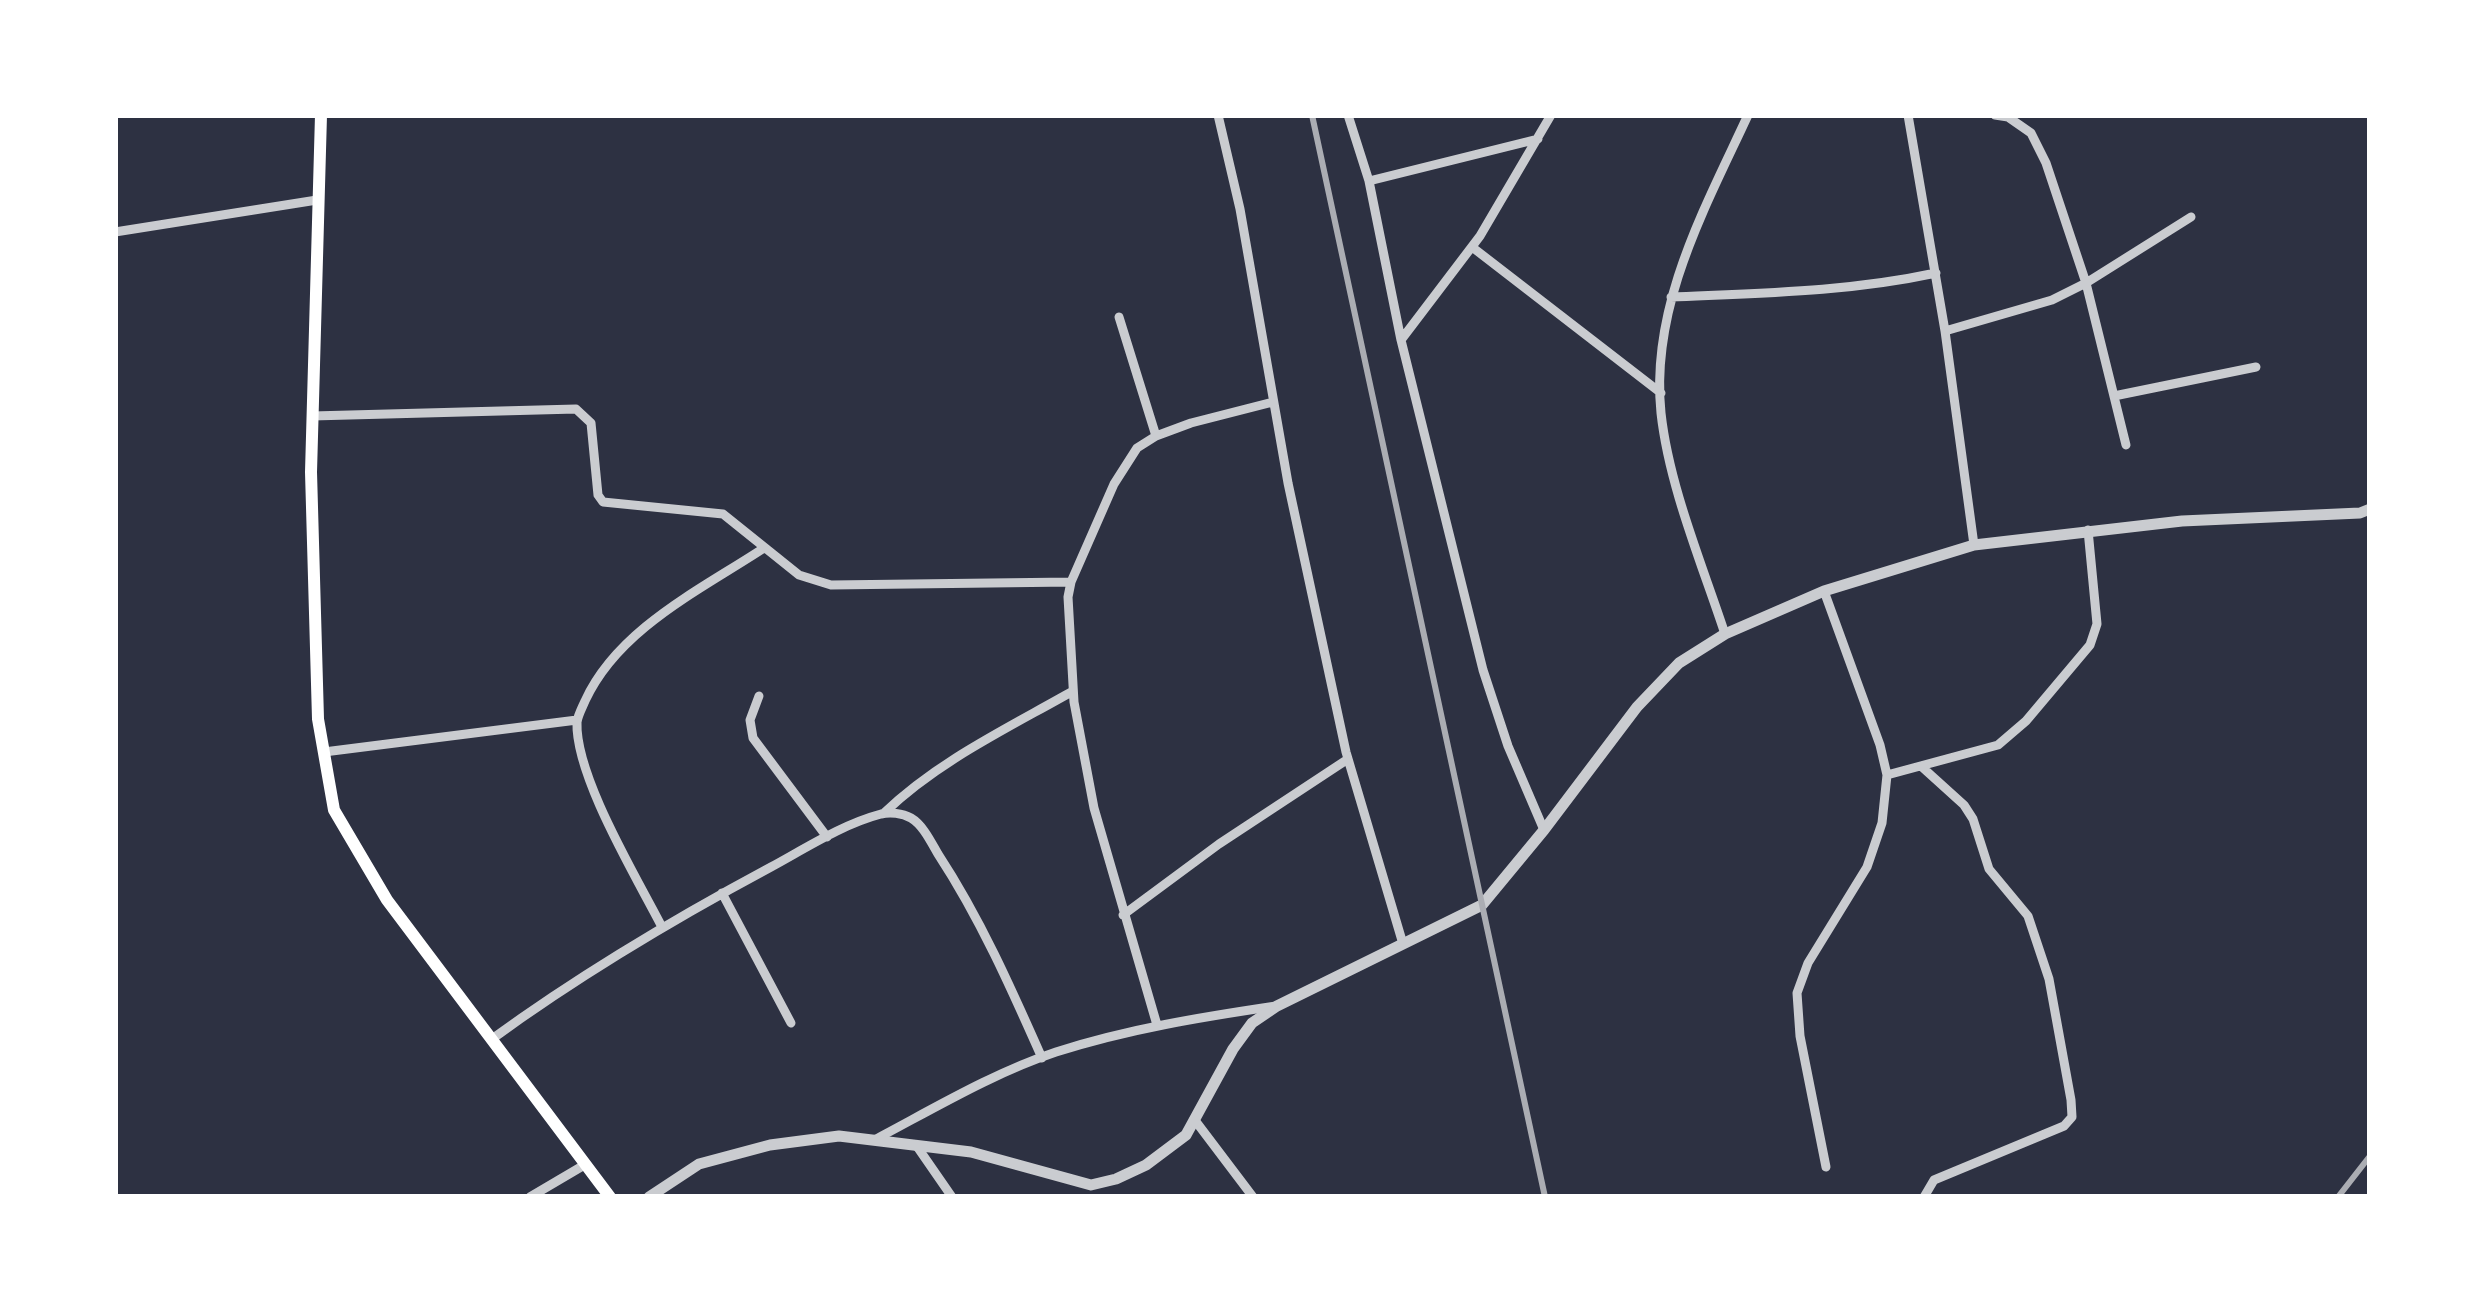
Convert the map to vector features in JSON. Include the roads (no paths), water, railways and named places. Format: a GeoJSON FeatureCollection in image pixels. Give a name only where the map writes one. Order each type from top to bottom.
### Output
{"type":"FeatureCollection","features":[{"type":"Feature","properties":{"kind":"main road"},"geometry":{"type":"LineString","coordinates":[[321,115],[312,416],[318,719],[334,810],[387,900],[610,1197]]}},
{"type":"Feature","properties":{"kind":"street"},"geometry":{"type":"LineString","coordinates":[[1218,115],[1348,759],[1403,944]]}},
{"type":"Feature","properties":{"kind":"street"},"geometry":{"type":"LineString","coordinates":[[1348,115],[1369,181],[1401,340],[1482,670],[1508,746],[1544,830]]}},
{"type":"Feature","properties":{"kind":"street"},"geometry":{"type":"LineString","coordinates":[[1401,340],[1472,247],[1551,115]]}},
{"type":"Feature","properties":{"kind":"street"},"geometry":{"type":"LineString","coordinates":[[1726,634],[1668,456],[1661,363],[1671,296],[1696,227],[1748,115]]}},
{"type":"Feature","properties":{"kind":"street"},"geometry":{"type":"LineString","coordinates":[[1908,115],[1945,331],[1974,545]]}},
{"type":"Feature","properties":{"kind":"street"},"geometry":{"type":"LineString","coordinates":[[1995,115],[2008,116],[2031,132],[2046,163],[2086,284],[2126,445]]}},
{"type":"Feature","properties":{"kind":"street"},"geometry":{"type":"LineString","coordinates":[[1369,181],[1538,140]]}},
{"type":"Feature","properties":{"kind":"street"},"geometry":{"type":"LineString","coordinates":[[115,232],[318,200]]}},
{"type":"Feature","properties":{"kind":"street"},"geometry":{"type":"LineString","coordinates":[[1945,331],[2020,312],[2086,284],[2191,217]]}},
{"type":"Feature","properties":{"kind":"street"},"geometry":{"type":"LineString","coordinates":[[1472,247],[1661,393]]}},
{"type":"Feature","properties":{"kind":"street"},"geometry":{"type":"LineString","coordinates":[[1671,296],[1804,293],[1881,285],[1936,273]]}},
{"type":"Feature","properties":{"kind":"street"},"geometry":{"type":"LineString","coordinates":[[1119,318],[1156,436]]}},
{"type":"Feature","properties":{"kind":"street"},"geometry":{"type":"LineString","coordinates":[[2114,396],[2256,368]]}},
{"type":"Feature","properties":{"kind":"street"},"geometry":{"type":"LineString","coordinates":[[1157,1025],[1094,808],[1073,691],[1068,596],[1126,462],[1137,448],[1191,422],[1273,402]]}},
{"type":"Feature","properties":{"kind":"street"},"geometry":{"type":"LineString","coordinates":[[312,416],[576,409],[591,423],[598,496],[603,502],[723,514],[800,575],[830,585],[1071,582]]}},
{"type":"Feature","properties":{"kind":"street"},"geometry":{"type":"LineString","coordinates":[[649,1197],[699,1164],[770,1145],[840,1136],[971,1152],[1092,1186],[1146,1165],[1186,1134],[1232,1048],[1252,1023],[1278,1006],[1482,905],[1637,707],[1679,663],[1726,634],[1824,591],[1974,545],[2182,521],[2360,513],[2370,509]]}},
{"type":"Feature","properties":{"kind":"street"},"geometry":{"type":"LineString","coordinates":[[1887,775],[1998,745],[2026,721],[2090,645],[2096,624],[2088,530]]}},
{"type":"Feature","properties":{"kind":"street"},"geometry":{"type":"LineString","coordinates":[[662,927],[606,820],[582,754],[577,720],[609,660],[634,637],[764,548]]}},
{"type":"Feature","properties":{"kind":"street"},"geometry":{"type":"LineString","coordinates":[[1824,591],[1880,745],[1887,775],[1882,823],[1867,867],[1808,964],[1796,993],[1800,1036],[1826,1166]]}},
{"type":"Feature","properties":{"kind":"street"},"geometry":{"type":"LineString","coordinates":[[492,1039],[550,996],[662,927],[827,837],[884,813],[933,772],[1073,691]]}},
{"type":"Feature","properties":{"kind":"street"},"geometry":{"type":"LineString","coordinates":[[759,696],[750,720],[753,738],[827,837]]}},
{"type":"Feature","properties":{"kind":"street"},"geometry":{"type":"LineString","coordinates":[[324,752],[577,720]]}},
{"type":"Feature","properties":{"kind":"street"},"geometry":{"type":"LineString","coordinates":[[1123,915],[1219,844],[1348,759]]}},
{"type":"Feature","properties":{"kind":"street"},"geometry":{"type":"LineString","coordinates":[[1922,766],[1964,805],[1989,869],[2028,916],[2048,979],[2072,1118],[2064,1126],[1934,1180],[1924,1197]]}},
{"type":"Feature","properties":{"kind":"street"},"geometry":{"type":"LineString","coordinates":[[884,813],[900,813],[914,819],[949,869],[989,941],[1042,1058]]}},
{"type":"Feature","properties":{"kind":"street"},"geometry":{"type":"LineString","coordinates":[[722,893],[791,1024]]}},
{"type":"Feature","properties":{"kind":"street"},"geometry":{"type":"LineString","coordinates":[[874,1140],[949,1100],[1042,1058],[1157,1025],[1278,1006]]}},
{"type":"Feature","properties":{"kind":"street"},"geometry":{"type":"LineString","coordinates":[[1194,1120],[1253,1197]]}},
{"type":"Feature","properties":{"kind":"street"},"geometry":{"type":"LineString","coordinates":[[916,1145],[952,1197]]}},
{"type":"Feature","properties":{"kind":"street"},"geometry":{"type":"LineString","coordinates":[[530,1197],[586,1164]]}},
{"type":"Feature","properties":{"kind":"railway"},"geometry":{"type":"LineString","coordinates":[[1312,115],[1545,1197]]}},
{"type":"Feature","properties":{"kind":"railway"},"geometry":{"type":"LineString","coordinates":[[2338,1197],[2370,1156]]}}]}
